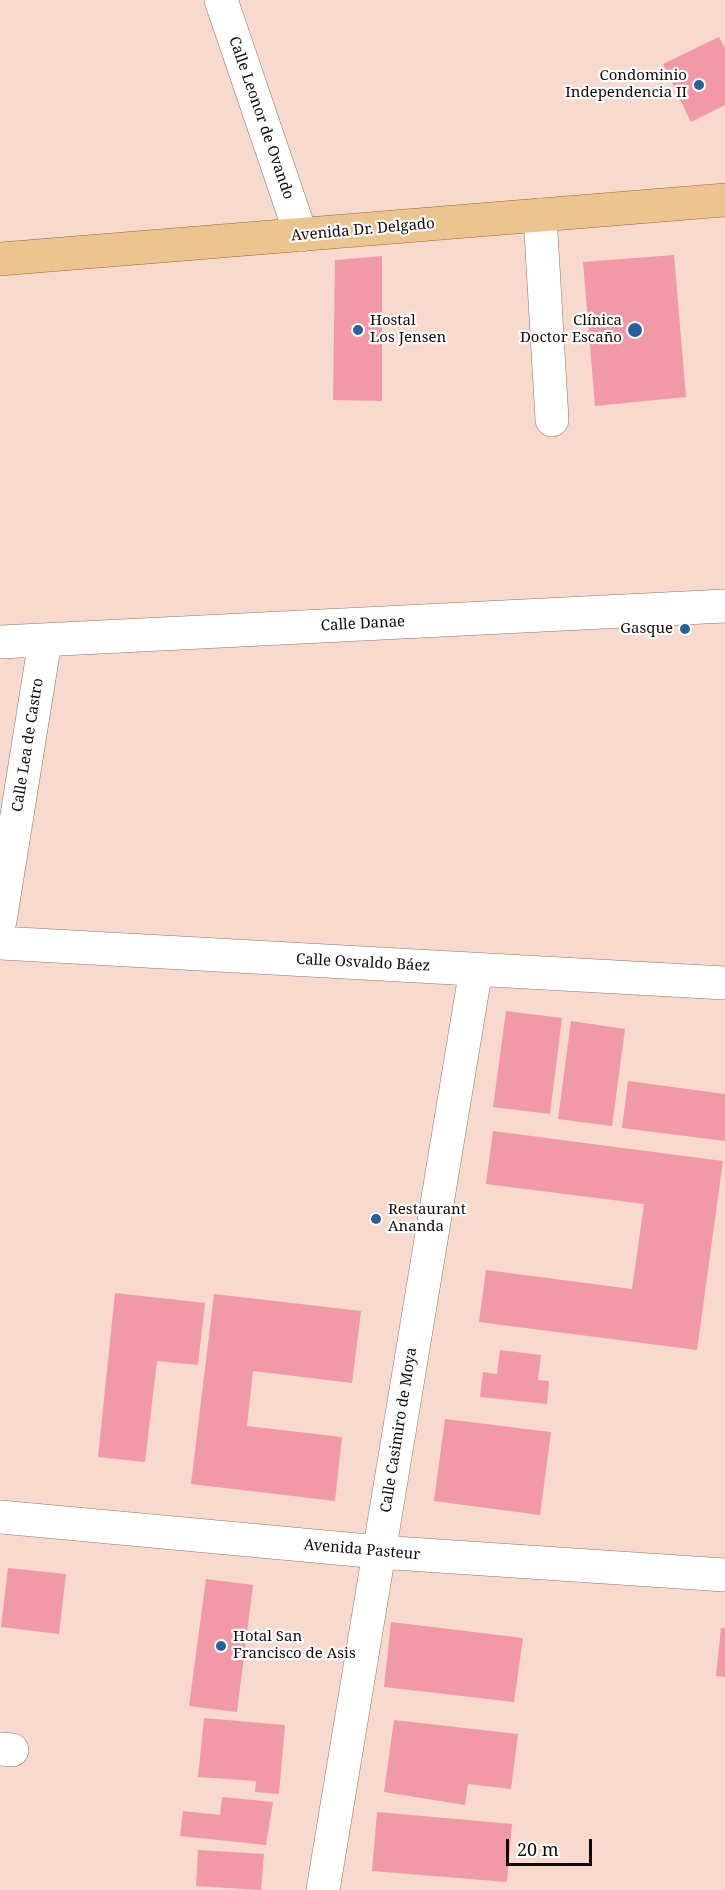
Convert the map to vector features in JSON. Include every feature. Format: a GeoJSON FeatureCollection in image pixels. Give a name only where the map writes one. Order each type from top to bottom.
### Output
{"type":"FeatureCollection","features":[{"type":"Feature","properties":{"kind":"main road","name":"Avenida Dr. Delgado"},"geometry":{"type":"LineString","coordinates":[[0,259],[725,200]]}},
{"type":"Feature","properties":{"kind":"street","name":"Calle Leonor de Ovando"},"geometry":{"type":"LineString","coordinates":[[221,0],[301,235]]}},
{"type":"Feature","properties":{"kind":"street"},"geometry":{"type":"LineString","coordinates":[[540,215],[552,420]]}},
{"type":"Feature","properties":{"kind":"street","name":"Calle Danae"},"geometry":{"type":"LineString","coordinates":[[0,642],[725,606]]}},
{"type":"Feature","properties":{"kind":"street","name":"Calle Lea de Castro"},"geometry":{"type":"LineString","coordinates":[[0,921],[45,641]]}},
{"type":"Feature","properties":{"kind":"street","name":"Calle Osvaldo Báez"},"geometry":{"type":"LineString","coordinates":[[0,943],[725,983]]}},
{"type":"Feature","properties":{"kind":"street","name":"Calle Casimiro de Moya"},"geometry":{"type":"LineString","coordinates":[[323,1890],[476,969]]}},
{"type":"Feature","properties":{"kind":"street","name":"Avenida Pasteur"},"geometry":{"type":"LineString","coordinates":[[0,1517],[379,1552],[725,1575]]}},
{"type":"Feature","properties":{"kind":"building","name":"Condominio Independencia II"},"geometry":{"type":"Polygon","coordinates":[[[719,37],[725,48],[725,105],[691,122],[663,64],[719,37]]]}},
{"type":"Feature","properties":{"kind":"building","name":"Clínica Doctor Escaño"},"geometry":{"type":"Polygon","coordinates":[[[674,255],[686,397],[595,406],[583,262],[674,255]]]}},
{"type":"Feature","properties":{"kind":"building","name":"Hostal Los Jensen"},"geometry":{"type":"Polygon","coordinates":[[[382,256],[382,401],[333,400],[335,260],[382,256]]]}},
{"type":"Feature","properties":{"kind":"building"},"geometry":{"type":"Polygon","coordinates":[[[506,1011],[562,1018],[550,1114],[493,1107],[506,1011]]]}},
{"type":"Feature","properties":{"kind":"building"},"geometry":{"type":"Polygon","coordinates":[[[571,1021],[625,1029],[612,1126],[558,1119],[571,1021]]]}},
{"type":"Feature","properties":{"kind":"building"},"geometry":{"type":"Polygon","coordinates":[[[628,1081],[725,1094],[725,1141],[622,1128],[628,1081]]]}},
{"type":"Feature","properties":{"kind":"building"},"geometry":{"type":"Polygon","coordinates":[[[493,1131],[723,1161],[697,1350],[479,1322],[486,1270],[632,1289],[644,1204],[486,1184],[493,1131]]]}},
{"type":"Feature","properties":{"kind":"building"},"geometry":{"type":"Polygon","coordinates":[[[115,1293],[205,1303],[198,1365],[157,1361],[145,1462],[98,1457],[115,1293]]]}},
{"type":"Feature","properties":{"kind":"building"},"geometry":{"type":"Polygon","coordinates":[[[214,1294],[361,1311],[352,1383],[253,1371],[247,1426],[342,1437],[335,1501],[191,1484],[214,1294]]]}},
{"type":"Feature","properties":{"kind":"building"},"geometry":{"type":"Polygon","coordinates":[[[500,1350],[541,1355],[538,1380],[549,1381],[547,1404],[480,1397],[483,1372],[497,1374],[500,1350]]]}},
{"type":"Feature","properties":{"kind":"building"},"geometry":{"type":"Polygon","coordinates":[[[445,1419],[551,1432],[540,1515],[434,1501],[445,1419]]]}},
{"type":"Feature","properties":{"kind":"building"},"geometry":{"type":"Polygon","coordinates":[[[8,1568],[66,1574],[59,1634],[1,1627],[8,1568]]]}},
{"type":"Feature","properties":{"kind":"building","name":"Hotal San Francisco de Asis"},"geometry":{"type":"Polygon","coordinates":[[[206,1579],[253,1585],[237,1712],[189,1706],[206,1579]]]}},
{"type":"Feature","properties":{"kind":"building"},"geometry":{"type":"Polygon","coordinates":[[[391,1622],[523,1638],[514,1702],[384,1687],[391,1622]]]}},
{"type":"Feature","properties":{"kind":"building"},"geometry":{"type":"Polygon","coordinates":[[[721,1628],[725,1628],[725,1677],[716,1676],[721,1628]]]}},
{"type":"Feature","properties":{"kind":"building"},"geometry":{"type":"Polygon","coordinates":[[[204,1718],[285,1725],[279,1794],[255,1792],[256,1781],[198,1777],[204,1718]]]}},
{"type":"Feature","properties":{"kind":"building"},"geometry":{"type":"Polygon","coordinates":[[[394,1720],[518,1734],[511,1789],[468,1784],[465,1805],[384,1792],[394,1720]]]}},
{"type":"Feature","properties":{"kind":"building"},"geometry":{"type":"Polygon","coordinates":[[[222,1797],[273,1802],[266,1845],[180,1836],[183,1811],[220,1815],[222,1797]]]}},
{"type":"Feature","properties":{"kind":"building"},"geometry":{"type":"Polygon","coordinates":[[[377,1812],[512,1824],[507,1882],[372,1871],[377,1812]]]}},
{"type":"Feature","properties":{"kind":"building"},"geometry":{"type":"Polygon","coordinates":[[[198,1850],[264,1854],[261,1890],[196,1886],[198,1850]]]}},
{"type":"Feature","properties":{"kind":"place","name":"Condominio Independencia II"},"geometry":{"type":"Point","coordinates":[699,85]}},
{"type":"Feature","properties":{"kind":"place","name":"Hostal Los Jensen"},"geometry":{"type":"Point","coordinates":[358,330]}},
{"type":"Feature","properties":{"kind":"place","name":"Clínica Doctor Escaño"},"geometry":{"type":"Point","coordinates":[635,330]}},
{"type":"Feature","properties":{"kind":"place","name":"Gasque"},"geometry":{"type":"Point","coordinates":[685,629]}},
{"type":"Feature","properties":{"kind":"place","name":"Restaurant Ananda"},"geometry":{"type":"Point","coordinates":[376,1219]}},
{"type":"Feature","properties":{"kind":"place","name":"Hotal San Francisco de Asis"},"geometry":{"type":"Point","coordinates":[221,1646]}}]}
